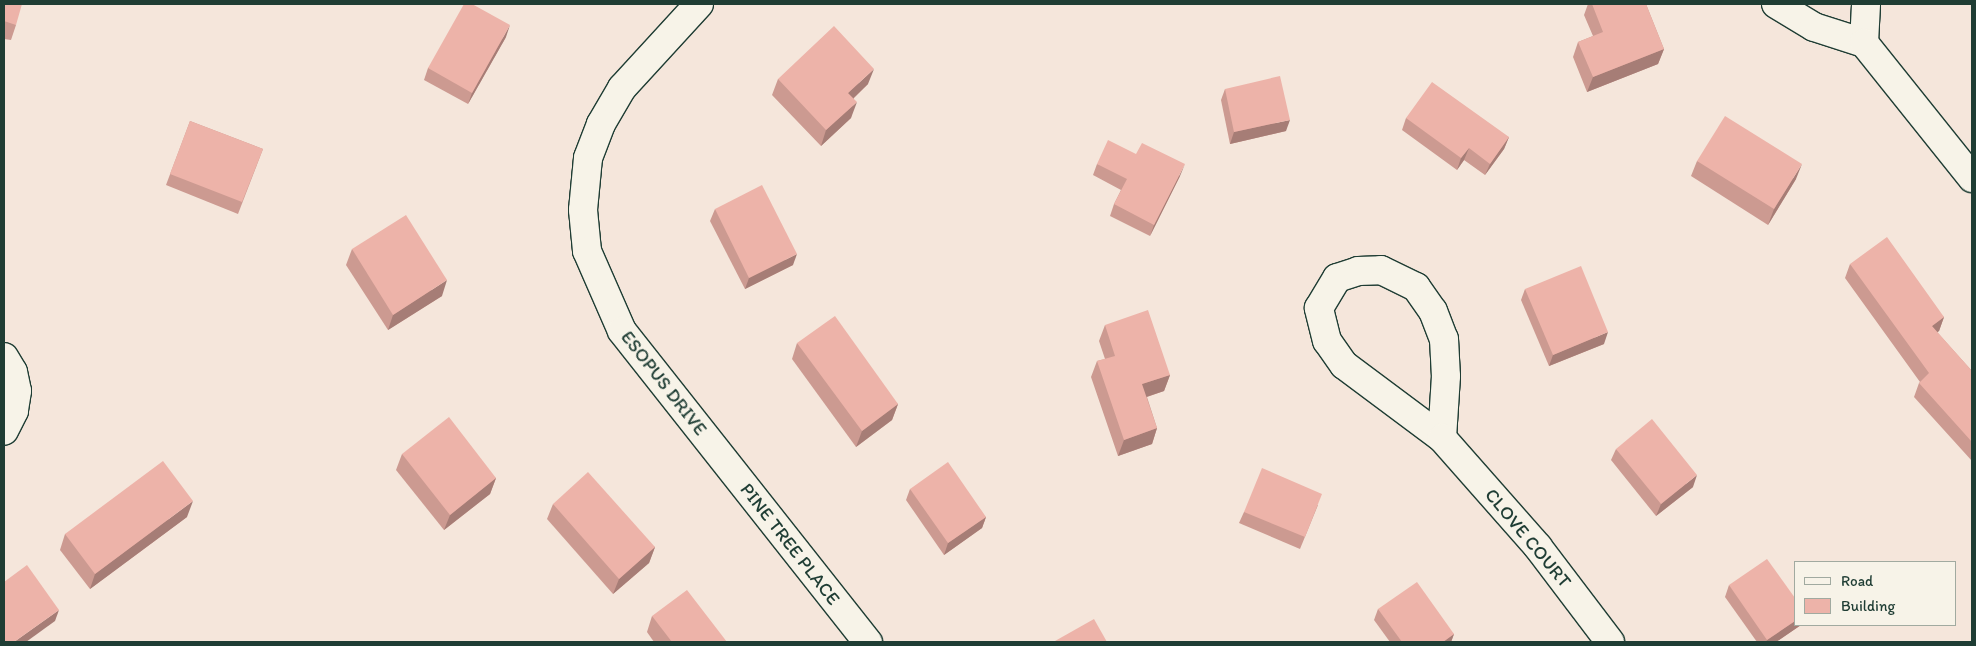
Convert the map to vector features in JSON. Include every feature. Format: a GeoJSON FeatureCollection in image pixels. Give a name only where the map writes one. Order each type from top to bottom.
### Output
{"type":"FeatureCollection","features":[{"type":"Feature","properties":{"kind":"street","name":"ESOPUS DRIVE"},"geometry":{"type":"LineString","coordinates":[[699,4],[622,88],[601,124],[588,158],[583,210],[587,251],[622,331],[713,446]]}},
{"type":"Feature","properties":{"kind":"street"},"geometry":{"type":"LineString","coordinates":[[1776,4],[1814,27],[1864,43],[1972,178]]}},
{"type":"Feature","properties":{"kind":"street"},"geometry":{"type":"LineString","coordinates":[[1864,43],[1866,4]]}},
{"type":"Feature","properties":{"kind":"street","name":"CLOVE COURT"},"geometry":{"type":"LineString","coordinates":[[1442,438],[1446,376],[1444,339],[1432,311],[1416,287],[1381,270],[1358,270],[1337,278],[1319,308],[1327,341],[1344,365],[1442,438],[1538,547],[1610,642]]}},
{"type":"Feature","properties":{"kind":"street"},"geometry":{"type":"LineString","coordinates":[[4,357],[13,372],[17,391],[14,411],[4,431]]}},
{"type":"Feature","properties":{"kind":"street","name":"PINE TREE PLACE"},"geometry":{"type":"LineString","coordinates":[[713,446],[868,642]]}},
{"type":"Feature","properties":{"kind":"building"},"geometry":{"type":"Polygon","coordinates":[[[4,4],[22,4],[16,25],[4,21],[4,4]]]}},
{"type":"Feature","properties":{"kind":"building"},"geometry":{"type":"Polygon","coordinates":[[[464,4],[472,4],[510,25],[472,93],[428,68],[464,4]]]}},
{"type":"Feature","properties":{"kind":"building"},"geometry":{"type":"Polygon","coordinates":[[[1592,4],[1646,4],[1664,49],[1593,77],[1578,42],[1603,32],[1592,4]]]}},
{"type":"Feature","properties":{"kind":"building"},"geometry":{"type":"Polygon","coordinates":[[[834,26],[874,69],[848,93],[857,102],[826,130],[778,79],[834,26]]]}},
{"type":"Feature","properties":{"kind":"building"},"geometry":{"type":"Polygon","coordinates":[[[1280,76],[1290,120],[1234,132],[1225,89],[1280,76]]]}},
{"type":"Feature","properties":{"kind":"building"},"geometry":{"type":"Polygon","coordinates":[[[1432,82],[1509,137],[1490,164],[1469,148],[1461,158],[1406,118],[1432,82]]]}},
{"type":"Feature","properties":{"kind":"building"},"geometry":{"type":"Polygon","coordinates":[[[1725,116],[1802,164],[1774,209],[1697,161],[1725,116]]]}},
{"type":"Feature","properties":{"kind":"building"},"geometry":{"type":"Polygon","coordinates":[[[190,121],[263,149],[242,202],[170,174],[190,121]]]}},
{"type":"Feature","properties":{"kind":"building"},"geometry":{"type":"Polygon","coordinates":[[[1108,140],[1136,154],[1142,143],[1185,164],[1154,225],[1114,204],[1127,179],[1097,164],[1108,140]]]}},
{"type":"Feature","properties":{"kind":"building"},"geometry":{"type":"Polygon","coordinates":[[[762,185],[797,254],[749,278],[715,209],[762,185]]]}},
{"type":"Feature","properties":{"kind":"building"},"geometry":{"type":"Polygon","coordinates":[[[406,215],[447,280],[393,315],[352,249],[406,215]]]}},
{"type":"Feature","properties":{"kind":"building"},"geometry":{"type":"Polygon","coordinates":[[[1887,237],[1944,317],[1932,326],[1972,371],[1972,442],[1919,383],[1929,373],[1850,264],[1887,237]]]}},
{"type":"Feature","properties":{"kind":"building"},"geometry":{"type":"Polygon","coordinates":[[[1581,266],[1608,332],[1553,355],[1525,289],[1581,266]]]}},
{"type":"Feature","properties":{"kind":"building"},"geometry":{"type":"Polygon","coordinates":[[[1148,310],[1170,375],[1142,384],[1157,428],[1124,440],[1097,361],[1115,356],[1105,325],[1148,310]]]}},
{"type":"Feature","properties":{"kind":"building"},"geometry":{"type":"Polygon","coordinates":[[[835,316],[898,404],[862,431],[797,343],[835,316]]]}},
{"type":"Feature","properties":{"kind":"building"},"geometry":{"type":"Polygon","coordinates":[[[449,417],[496,478],[450,515],[402,454],[449,417]]]}},
{"type":"Feature","properties":{"kind":"building"},"geometry":{"type":"Polygon","coordinates":[[[1652,419],[1697,475],[1661,504],[1616,449],[1652,419]]]}},
{"type":"Feature","properties":{"kind":"building"},"geometry":{"type":"Polygon","coordinates":[[[163,461],[193,501],[95,574],[65,534],[163,461]]]}},
{"type":"Feature","properties":{"kind":"building"},"geometry":{"type":"Polygon","coordinates":[[[948,462],[986,517],[948,543],[910,489],[948,462]]]}},
{"type":"Feature","properties":{"kind":"building"},"geometry":{"type":"Polygon","coordinates":[[[1262,468],[1322,494],[1305,537],[1244,512],[1262,468]]]}},
{"type":"Feature","properties":{"kind":"building"},"geometry":{"type":"Polygon","coordinates":[[[588,472],[655,547],[619,579],[553,504],[588,472]]]}},
{"type":"Feature","properties":{"kind":"building"},"geometry":{"type":"Polygon","coordinates":[[[1767,559],[1794,597],[1794,622],[1767,640],[1729,585],[1767,559]]]}},
{"type":"Feature","properties":{"kind":"building"},"geometry":{"type":"Polygon","coordinates":[[[27,565],[59,610],[14,642],[4,642],[4,582],[27,565]]]}},
{"type":"Feature","properties":{"kind":"building"},"geometry":{"type":"Polygon","coordinates":[[[1417,582],[1454,634],[1443,642],[1402,642],[1378,609],[1417,582]]]}},
{"type":"Feature","properties":{"kind":"building"},"geometry":{"type":"Polygon","coordinates":[[[687,590],[727,642],[672,642],[652,616],[687,590]]]}},
{"type":"Feature","properties":{"kind":"building"},"geometry":{"type":"Polygon","coordinates":[[[1094,619],[1107,642],[1055,641],[1094,619]]]}}]}
